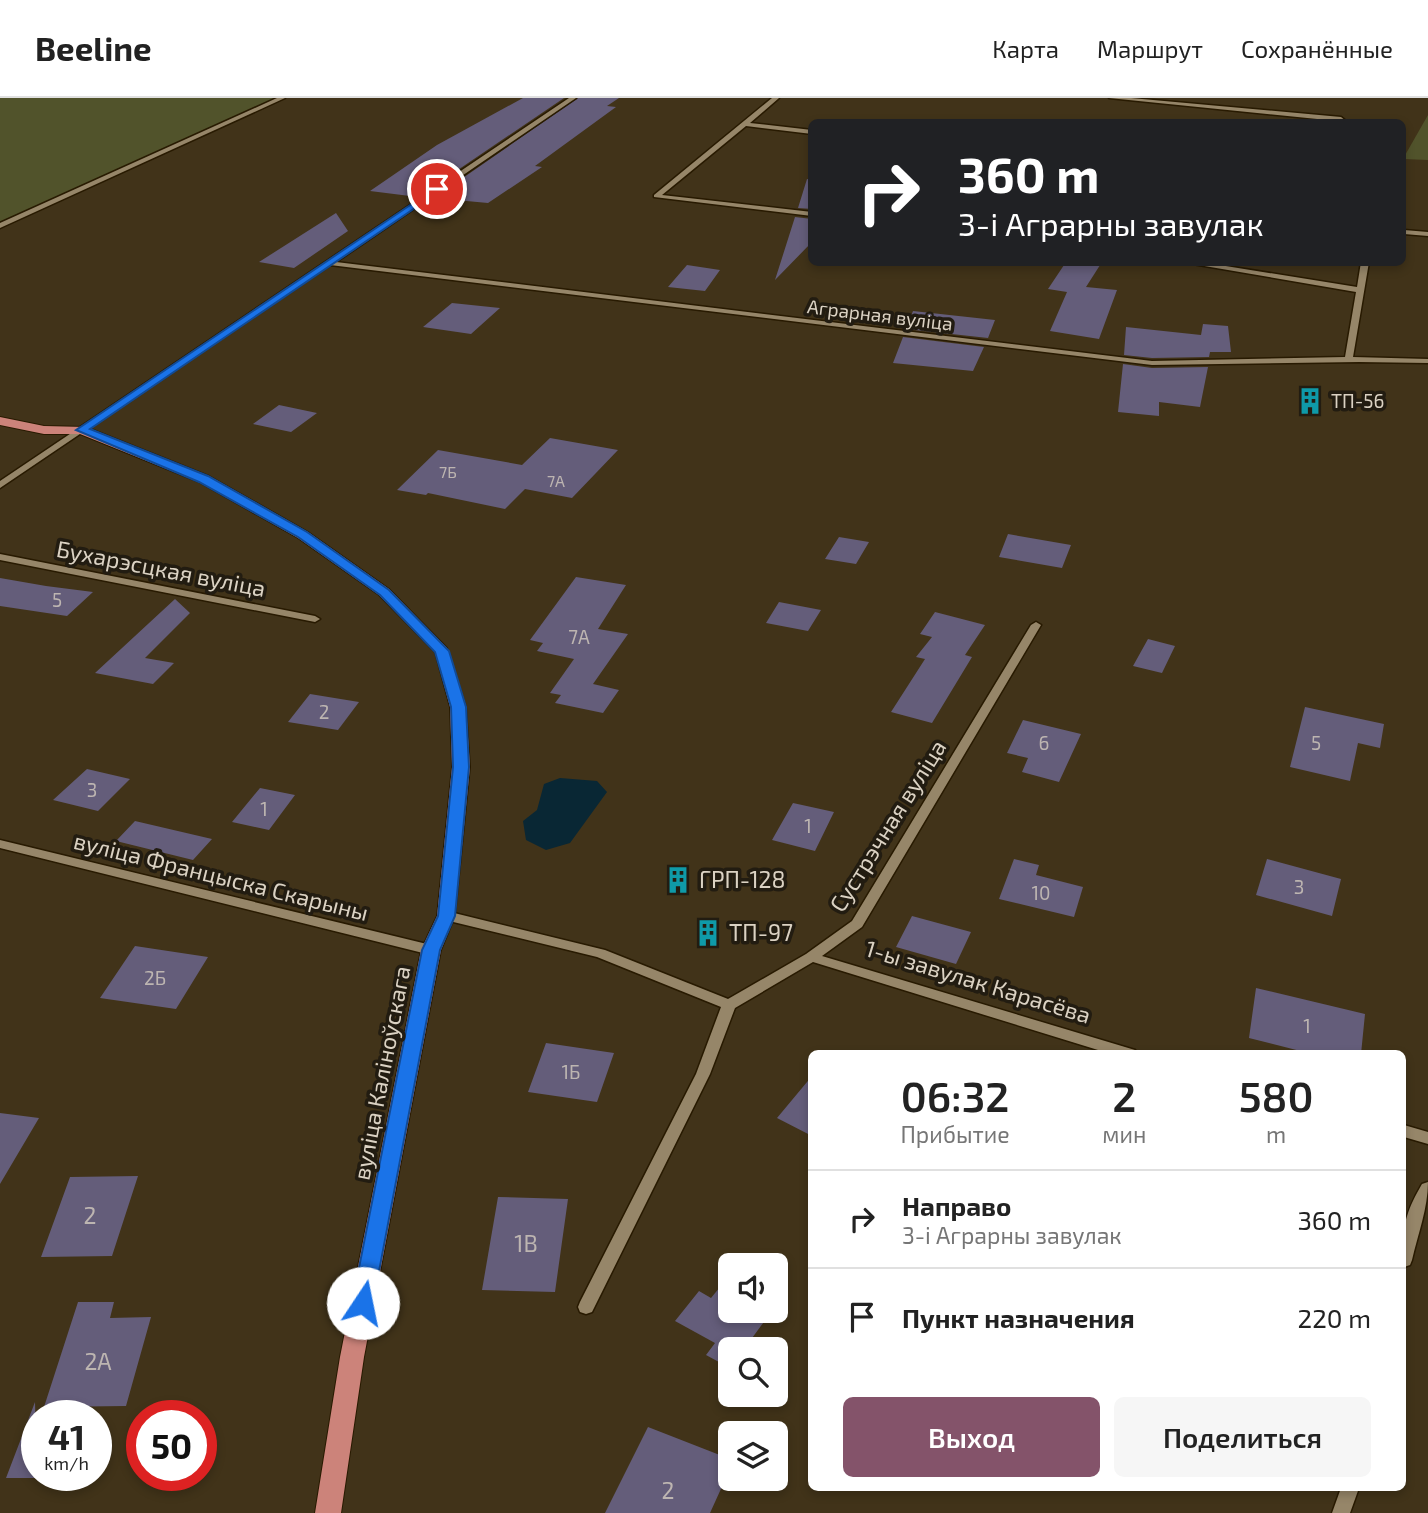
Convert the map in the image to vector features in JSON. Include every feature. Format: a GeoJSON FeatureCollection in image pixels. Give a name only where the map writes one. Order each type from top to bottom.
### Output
{"type":"FeatureCollection","features":[{"type":"Feature","properties":{"kind":"main road"},"geometry":{"type":"LineString","coordinates":[[0,421],[44,430],[82,430]]}},
{"type":"Feature","properties":{"kind":"main road","name":"вуліца Каліноўскага"},"geometry":{"type":"LineString","coordinates":[[82,430],[204,479],[303,535],[384,592],[442,651],[458,707],[461,767],[446,916],[431,950],[352,1357],[328,1513]]}},
{"type":"Feature","properties":{"kind":"street"},"geometry":{"type":"LineString","coordinates":[[0,226],[282,98]]}},
{"type":"Feature","properties":{"kind":"street"},"geometry":{"type":"LineString","coordinates":[[0,485],[573,98]]}},
{"type":"Feature","properties":{"kind":"street"},"geometry":{"type":"LineString","coordinates":[[776,98],[656,196],[808,214]]}},
{"type":"Feature","properties":{"kind":"street"},"geometry":{"type":"LineString","coordinates":[[1112,98],[1322,119]]}},
{"type":"Feature","properties":{"kind":"street"},"geometry":{"type":"LineString","coordinates":[[747,124],[808,132]]}},
{"type":"Feature","properties":{"kind":"street"},"geometry":{"type":"LineString","coordinates":[[1406,232],[1428,234]]}},
{"type":"Feature","properties":{"kind":"street","name":"Аграрная вуліца"},"geometry":{"type":"LineString","coordinates":[[329,263],[1152,363],[1248,364],[1349,358],[1428,361]]}},
{"type":"Feature","properties":{"kind":"street"},"geometry":{"type":"LineString","coordinates":[[1210,266],[1360,289]]}},
{"type":"Feature","properties":{"kind":"street"},"geometry":{"type":"LineString","coordinates":[[1349,358],[1364,266]]}},
{"type":"Feature","properties":{"kind":"street","name":"Бухарэсцкая вуліца"},"geometry":{"type":"LineString","coordinates":[[0,557],[315,619]]}},
{"type":"Feature","properties":{"kind":"street","name":"Сустрэчная вуліца"},"geometry":{"type":"LineString","coordinates":[[729,1005],[811,957],[857,924],[1037,625]]}},
{"type":"Feature","properties":{"kind":"street","name":"вуліца Францыска Скарыны"},"geometry":{"type":"LineString","coordinates":[[0,844],[431,950]]}},
{"type":"Feature","properties":{"kind":"street"},"geometry":{"type":"LineString","coordinates":[[446,916],[600,953],[729,1005],[703,1074],[586,1307]]}},
{"type":"Feature","properties":{"kind":"street","name":"1-ы завулак Карасёва"},"geometry":{"type":"LineString","coordinates":[[811,957],[1116,1050]]}},
{"type":"Feature","properties":{"kind":"street"},"geometry":{"type":"LineString","coordinates":[[1406,1132],[1428,1138]]}},
{"type":"Feature","properties":{"kind":"street"},"geometry":{"type":"LineString","coordinates":[[1406,1252],[1416,1209],[1428,1188]]}},
{"type":"Feature","properties":{"kind":"street"},"geometry":{"type":"LineString","coordinates":[[1341,1513],[1349,1491]]}},
{"type":"Feature","properties":{"kind":"green space"},"geometry":{"type":"Polygon","coordinates":[[[0,98],[284,98],[0,222],[0,98]]]}},
{"type":"Feature","properties":{"kind":"green space"},"geometry":{"type":"Polygon","coordinates":[[[1428,115],[1428,160],[1406,159],[1406,154],[1428,115]]]}},
{"type":"Feature","properties":{"kind":"water"},"geometry":{"type":"Polygon","coordinates":[[[560,778],[597,781],[607,792],[570,843],[546,850],[526,840],[523,821],[537,810],[544,784],[560,778]]]}},
{"type":"Feature","properties":{"kind":"building"},"geometry":{"type":"Polygon","coordinates":[[[523,98],[564,98],[418,197],[370,191],[437,145],[523,98]]]}},
{"type":"Feature","properties":{"kind":"building"},"geometry":{"type":"Polygon","coordinates":[[[578,98],[619,98],[607,106],[616,107],[535,166],[542,167],[488,203],[434,198],[578,98]]]}},
{"type":"Feature","properties":{"kind":"building"},"geometry":{"type":"Polygon","coordinates":[[[807,179],[808,179],[808,209],[798,208],[807,179]]]}},
{"type":"Feature","properties":{"kind":"building"},"geometry":{"type":"Polygon","coordinates":[[[336,213],[348,231],[294,268],[259,262],[336,213]]]}},
{"type":"Feature","properties":{"kind":"building"},"geometry":{"type":"Polygon","coordinates":[[[795,217],[808,219],[808,246],[775,280],[795,217]]]}},
{"type":"Feature","properties":{"kind":"building"},"geometry":{"type":"Polygon","coordinates":[[[687,265],[720,270],[705,291],[668,287],[687,265]]]}},
{"type":"Feature","properties":{"kind":"building"},"geometry":{"type":"Polygon","coordinates":[[[1063,266],[1099,266],[1086,287],[1117,290],[1099,339],[1050,331],[1067,292],[1048,289],[1063,266]]]}},
{"type":"Feature","properties":{"kind":"building"},"geometry":{"type":"Polygon","coordinates":[[[452,303],[500,308],[471,334],[423,327],[452,303]]]}},
{"type":"Feature","properties":{"kind":"building"},"geometry":{"type":"Polygon","coordinates":[[[913,311],[995,320],[988,338],[906,329],[913,311]]]}},
{"type":"Feature","properties":{"kind":"building"},"geometry":{"type":"Polygon","coordinates":[[[1203,324],[1228,326],[1231,352],[1210,352],[1209,357],[1152,358],[1124,355],[1126,327],[1201,335],[1203,324]]]}},
{"type":"Feature","properties":{"kind":"building"},"geometry":{"type":"Polygon","coordinates":[[[903,337],[984,347],[973,371],[893,363],[903,337]]]}},
{"type":"Feature","properties":{"kind":"building"},"geometry":{"type":"Polygon","coordinates":[[[1123,364],[1152,368],[1208,367],[1200,407],[1159,402],[1159,416],[1118,412],[1123,364]]]}},
{"type":"Feature","properties":{"kind":"building"},"geometry":{"type":"Polygon","coordinates":[[[279,405],[317,413],[291,432],[253,424],[279,405]]]}},
{"type":"Feature","properties":{"kind":"building"},"geometry":{"type":"Polygon","coordinates":[[[550,438],[618,450],[572,498],[525,489],[505,509],[428,493],[426,495],[397,490],[438,450],[522,465],[550,438]]]}},
{"type":"Feature","properties":{"kind":"building"},"geometry":{"type":"Polygon","coordinates":[[[1008,534],[1071,545],[1062,568],[999,557],[1008,534]]]}},
{"type":"Feature","properties":{"kind":"building"},"geometry":{"type":"Polygon","coordinates":[[[839,537],[869,542],[856,564],[825,559],[839,537]]]}},
{"type":"Feature","properties":{"kind":"building"},"geometry":{"type":"Polygon","coordinates":[[[576,577],[626,585],[598,629],[628,634],[593,684],[619,690],[603,713],[555,703],[561,695],[550,693],[574,659],[537,651],[543,643],[530,640],[576,577]]]}},
{"type":"Feature","properties":{"kind":"building"},"geometry":{"type":"Polygon","coordinates":[[[0,578],[93,592],[67,616],[0,606],[0,578]]]}},
{"type":"Feature","properties":{"kind":"building"},"geometry":{"type":"Polygon","coordinates":[[[175,599],[190,613],[145,658],[174,663],[153,684],[95,673],[175,599]]]}},
{"type":"Feature","properties":{"kind":"building"},"geometry":{"type":"Polygon","coordinates":[[[779,602],[821,610],[808,631],[766,623],[779,602]]]}},
{"type":"Feature","properties":{"kind":"building"},"geometry":{"type":"Polygon","coordinates":[[[935,612],[985,625],[965,655],[972,657],[932,723],[891,712],[925,659],[916,657],[932,637],[920,634],[935,612]]]}},
{"type":"Feature","properties":{"kind":"building"},"geometry":{"type":"Polygon","coordinates":[[[1148,639],[1175,646],[1162,673],[1133,666],[1148,639]]]}},
{"type":"Feature","properties":{"kind":"building"},"geometry":{"type":"Polygon","coordinates":[[[310,694],[359,702],[338,730],[288,722],[310,694]]]}},
{"type":"Feature","properties":{"kind":"building"},"geometry":{"type":"Polygon","coordinates":[[[1305,707],[1384,724],[1380,748],[1358,743],[1350,781],[1290,767],[1305,707]]]}},
{"type":"Feature","properties":{"kind":"building"},"geometry":{"type":"Polygon","coordinates":[[[1023,720],[1081,734],[1059,782],[1022,772],[1028,758],[1007,753],[1023,720]]]}},
{"type":"Feature","properties":{"kind":"building"},"geometry":{"type":"Polygon","coordinates":[[[87,769],[130,779],[98,811],[53,800],[87,769]]]}},
{"type":"Feature","properties":{"kind":"building"},"geometry":{"type":"Polygon","coordinates":[[[260,788],[295,795],[269,830],[232,822],[260,788]]]}},
{"type":"Feature","properties":{"kind":"building"},"geometry":{"type":"Polygon","coordinates":[[[793,803],[834,812],[815,851],[772,840],[793,803]]]}},
{"type":"Feature","properties":{"kind":"building"},"geometry":{"type":"Polygon","coordinates":[[[135,821],[212,839],[193,860],[116,841],[135,821]]]}},
{"type":"Feature","properties":{"kind":"building"},"geometry":{"type":"Polygon","coordinates":[[[1014,859],[1039,865],[1036,875],[1083,887],[1074,917],[999,899],[1014,859]]]}},
{"type":"Feature","properties":{"kind":"building"},"geometry":{"type":"Polygon","coordinates":[[[1267,859],[1341,879],[1332,916],[1256,895],[1267,859]]]}},
{"type":"Feature","properties":{"kind":"building"},"geometry":{"type":"Polygon","coordinates":[[[912,916],[971,932],[956,964],[896,947],[912,916]]]}},
{"type":"Feature","properties":{"kind":"building"},"geometry":{"type":"Polygon","coordinates":[[[135,946],[208,957],[176,1009],[100,998],[135,946]]]}},
{"type":"Feature","properties":{"kind":"building"},"geometry":{"type":"Polygon","coordinates":[[[1256,988],[1365,1014],[1361,1050],[1296,1050],[1249,1038],[1256,988]]]}},
{"type":"Feature","properties":{"kind":"building"},"geometry":{"type":"Polygon","coordinates":[[[546,1043],[614,1053],[597,1102],[528,1092],[546,1043]]]}},
{"type":"Feature","properties":{"kind":"building"},"geometry":{"type":"Polygon","coordinates":[[[808,1081],[808,1134],[777,1118],[808,1081]]]}},
{"type":"Feature","properties":{"kind":"building"},"geometry":{"type":"Polygon","coordinates":[[[0,1113],[39,1118],[0,1184],[0,1113]]]}},
{"type":"Feature","properties":{"kind":"building"},"geometry":{"type":"Polygon","coordinates":[[[138,1176],[112,1256],[41,1257],[70,1177],[138,1176]]]}},
{"type":"Feature","properties":{"kind":"building"},"geometry":{"type":"Polygon","coordinates":[[[498,1197],[568,1199],[555,1292],[482,1290],[498,1197]]]}},
{"type":"Feature","properties":{"kind":"building"},"geometry":{"type":"Polygon","coordinates":[[[718,1289],[718,1323],[763,1323],[753,1337],[718,1337],[718,1362],[706,1355],[715,1343],[675,1321],[699,1291],[711,1298],[718,1289]]]}},
{"type":"Feature","properties":{"kind":"building"},"geometry":{"type":"Polygon","coordinates":[[[78,1302],[114,1302],[110,1318],[151,1317],[126,1406],[112,1406],[112,1400],[46,1400],[78,1302]]]}},
{"type":"Feature","properties":{"kind":"building"},"geometry":{"type":"Polygon","coordinates":[[[648,1427],[718,1454],[720,1491],[710,1513],[605,1513],[648,1427]]]}},
{"type":"Feature","properties":{"kind":"building"},"geometry":{"type":"Polygon","coordinates":[[[21,1439],[21,1478],[6,1478],[21,1439]]]}},
{"type":"Feature","properties":{"kind":"place","name":"ТП-56"},"geometry":{"type":"Point","coordinates":[1310,401]}},
{"type":"Feature","properties":{"kind":"place","name":"ГРП-128"},"geometry":{"type":"Point","coordinates":[678,880]}},
{"type":"Feature","properties":{"kind":"place","name":"ТП-97"},"geometry":{"type":"Point","coordinates":[708,933]}},
{"type":"Feature","properties":{"kind":"route"},"geometry":{"type":"LineString","coordinates":[[363,1303],[431,950],[446,916],[461,767],[458,707],[442,651],[384,592],[303,535],[204,479],[82,430],[437,189]]}}]}
